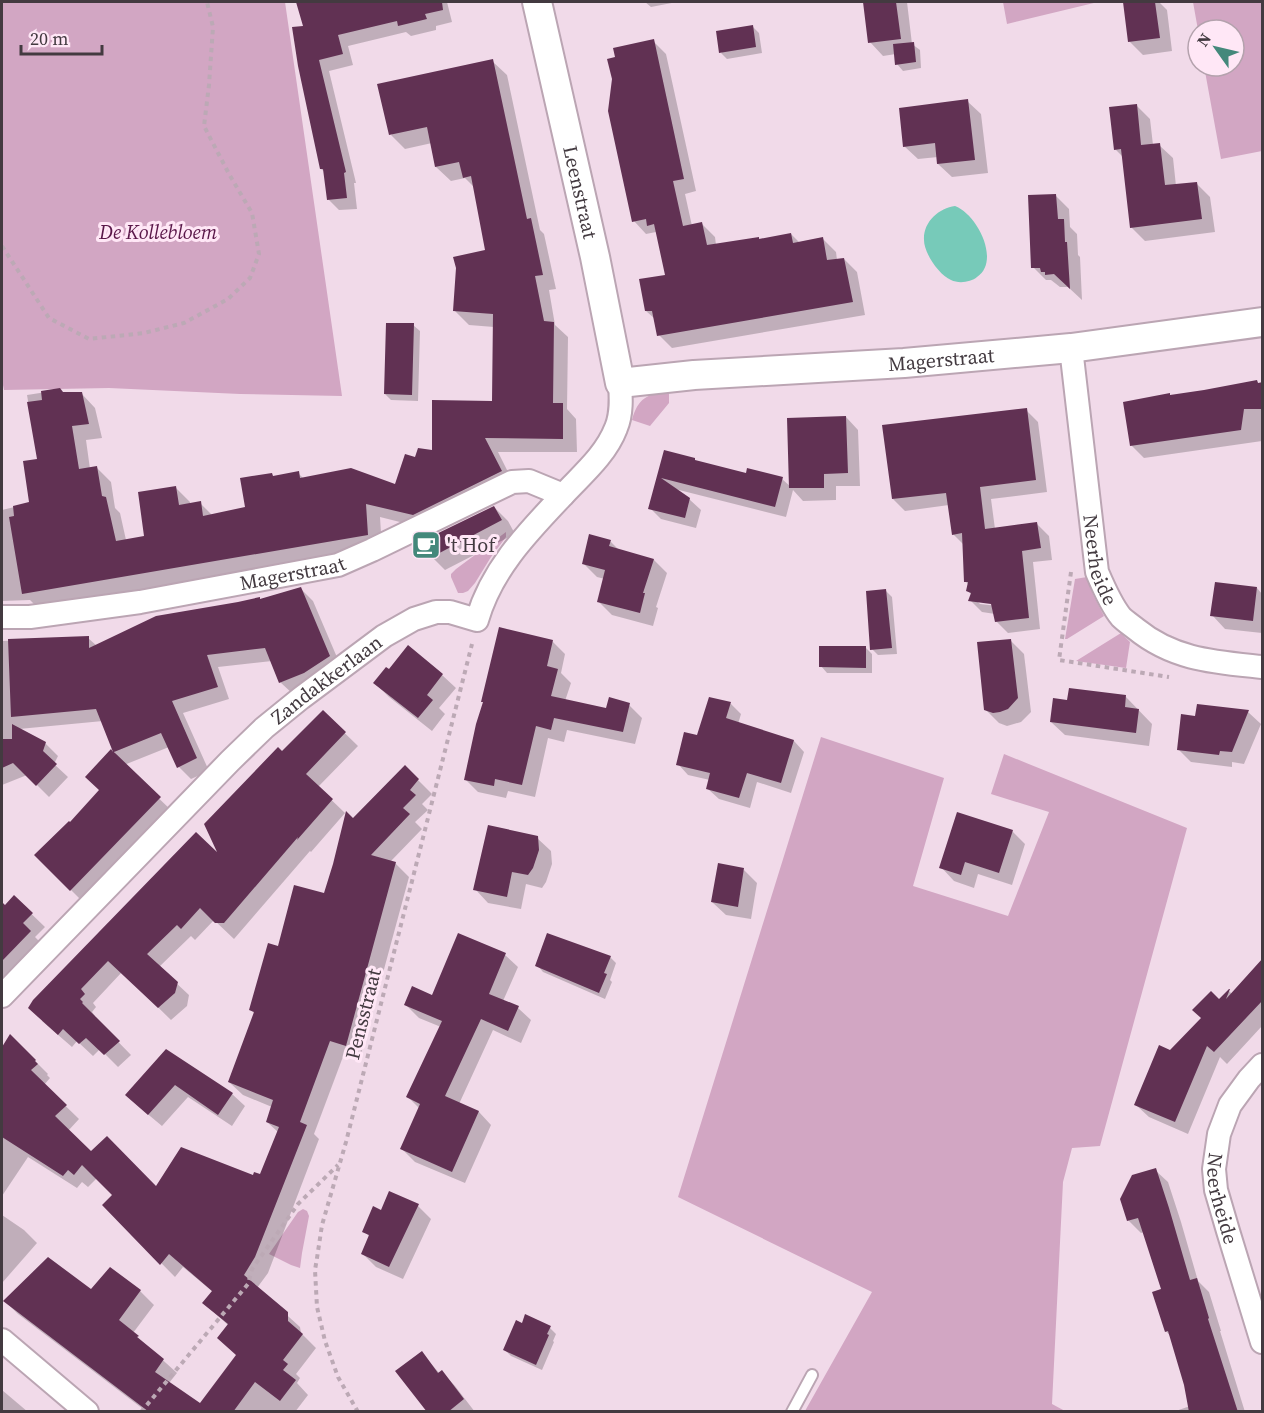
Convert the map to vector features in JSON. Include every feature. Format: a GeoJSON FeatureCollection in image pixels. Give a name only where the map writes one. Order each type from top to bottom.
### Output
{"type":"FeatureCollection","features":[{"type":"Feature","properties":{"kind":"street","name":"Leenstraat"},"geometry":{"type":"LineString","coordinates":[[537,2],[595,257],[620,382]]}},
{"type":"Feature","properties":{"kind":"street","name":"Magerstraat"},"geometry":{"type":"LineString","coordinates":[[620,382],[694,375],[904,363],[1071,348],[1263,322]]}},
{"type":"Feature","properties":{"kind":"street","name":"Neerheide"},"geometry":{"type":"LineString","coordinates":[[1071,348],[1097,572],[1122,617],[1162,647],[1184,655],[1211,661],[1263,667]]}},
{"type":"Feature","properties":{"kind":"street"},"geometry":{"type":"LineString","coordinates":[[477,620],[489,586],[504,562],[602,453],[617,427],[621,404],[620,382]]}},
{"type":"Feature","properties":{"kind":"street","name":"Magerstraat"},"geometry":{"type":"LineString","coordinates":[[2,617],[30,616],[140,602],[338,565],[512,482],[529,481],[563,495]]}},
{"type":"Feature","properties":{"kind":"street","name":"Zandakkerlaan"},"geometry":{"type":"LineString","coordinates":[[2,996],[230,760],[301,698],[384,636],[414,619],[436,612],[450,612],[477,620]]}},
{"type":"Feature","properties":{"kind":"street","name":"Neerheide"},"geometry":{"type":"LineString","coordinates":[[1263,1065],[1249,1079],[1230,1105],[1219,1134],[1214,1169],[1216,1190],[1263,1342]]}},
{"type":"Feature","properties":{"kind":"street"},"geometry":{"type":"LineString","coordinates":[[2,1340],[87,1412]]}},
{"type":"Feature","properties":{"kind":"lane"},"geometry":{"type":"LineString","coordinates":[[792,1412],[812,1375]]}},
{"type":"Feature","properties":{"kind":"path"},"geometry":{"type":"LineString","coordinates":[[2,246],[49,318],[89,339],[144,333],[184,323],[228,299],[250,278],[259,254],[252,213],[204,126],[213,27],[207,2]]}},
{"type":"Feature","properties":{"kind":"path"},"geometry":{"type":"LineString","coordinates":[[1072,569],[1059,660],[1169,677]]}},
{"type":"Feature","properties":{"kind":"path","name":"Pensstraat"},"geometry":{"type":"LineString","coordinates":[[358,1412],[338,1377],[325,1341],[317,1307],[315,1270],[322,1225],[340,1162],[477,620]]}},
{"type":"Feature","properties":{"kind":"path"},"geometry":{"type":"LineString","coordinates":[[141,1412],[248,1284],[252,1269],[298,1204],[340,1162]]}},
{"type":"Feature","properties":{"kind":"green space","name":"De Kollebloem"},"geometry":{"type":"Polygon","coordinates":[[[2,2],[285,2],[342,396],[109,388],[4,390],[2,380],[2,2]]]}},
{"type":"Feature","properties":{"kind":"green space"},"geometry":{"type":"Polygon","coordinates":[[[1003,2],[1098,2],[1007,24],[1003,2]]]}},
{"type":"Feature","properties":{"kind":"green space"},"geometry":{"type":"Polygon","coordinates":[[[1193,2],[1262,2],[1262,151],[1221,159],[1206,78],[1246,78],[1246,18],[1196,18],[1193,2]]]}},
{"type":"Feature","properties":{"kind":"green space"},"geometry":{"type":"Polygon","coordinates":[[[669,391],[669,403],[650,426],[632,420],[637,407],[644,398],[669,391]]]}},
{"type":"Feature","properties":{"kind":"green space"},"geometry":{"type":"Polygon","coordinates":[[[506,532],[506,537],[475,583],[468,591],[458,593],[451,574],[506,532]]]}},
{"type":"Feature","properties":{"kind":"green space"},"geometry":{"type":"Polygon","coordinates":[[[1087,577],[1104,616],[1065,639],[1075,579],[1087,577]]]}},
{"type":"Feature","properties":{"kind":"green space"},"geometry":{"type":"Polygon","coordinates":[[[1121,633],[1130,642],[1126,668],[1076,661],[1121,633]]]}},
{"type":"Feature","properties":{"kind":"green space"},"geometry":{"type":"Polygon","coordinates":[[[821,737],[944,778],[913,886],[1008,916],[1049,812],[991,794],[1004,754],[1187,828],[1100,1146],[1072,1148],[1063,1182],[1052,1404],[1065,1411],[805,1411],[872,1292],[678,1197],[821,737]]]}},
{"type":"Feature","properties":{"kind":"green space"},"geometry":{"type":"Polygon","coordinates":[[[303,1209],[309,1216],[300,1268],[269,1254],[298,1212],[303,1209]]]}},
{"type":"Feature","properties":{"kind":"shaded area"},"geometry":{"type":"Polygon","coordinates":[[[955,206],[971,218],[978,228],[986,250],[987,260],[984,270],[974,279],[965,282],[954,281],[937,269],[929,257],[924,240],[926,227],[933,217],[955,206]]]}},
{"type":"Feature","properties":{"kind":"building"},"geometry":{"type":"Polygon","coordinates":[[[296,2],[442,2],[443,10],[425,14],[427,19],[398,26],[397,21],[338,35],[343,54],[319,60],[346,172],[344,173],[347,198],[327,200],[323,169],[320,169],[298,66],[292,27],[303,26],[296,2]]]}},
{"type":"Feature","properties":{"kind":"building"},"geometry":{"type":"Polygon","coordinates":[[[863,2],[896,2],[901,39],[868,43],[863,2]]]}},
{"type":"Feature","properties":{"kind":"building"},"geometry":{"type":"Polygon","coordinates":[[[1123,2],[1155,2],[1160,38],[1128,42],[1123,2]]]}},
{"type":"Feature","properties":{"kind":"building"},"geometry":{"type":"Polygon","coordinates":[[[753,25],[756,47],[719,53],[716,31],[753,25]]]}},
{"type":"Feature","properties":{"kind":"building"},"geometry":{"type":"Polygon","coordinates":[[[654,39],[684,179],[673,181],[683,226],[702,222],[707,245],[791,233],[793,243],[823,237],[827,260],[844,258],[853,302],[657,336],[652,311],[645,311],[639,279],[665,275],[654,224],[647,226],[646,219],[632,222],[608,111],[612,79],[607,59],[615,57],[613,48],[654,39]]]}},
{"type":"Feature","properties":{"kind":"building"},"geometry":{"type":"Polygon","coordinates":[[[914,42],[916,62],[895,65],[893,44],[914,42]]]}},
{"type":"Feature","properties":{"kind":"building"},"geometry":{"type":"Polygon","coordinates":[[[493,59],[527,219],[531,218],[543,275],[535,276],[544,321],[554,322],[553,403],[563,403],[563,439],[485,438],[502,471],[413,515],[366,504],[368,535],[22,594],[9,517],[14,516],[13,506],[29,502],[23,461],[37,459],[27,402],[42,400],[41,391],[60,388],[63,392],[82,392],[89,424],[72,426],[79,469],[97,466],[102,496],[106,497],[116,541],[144,536],[138,492],[176,486],[179,505],[201,501],[203,516],[245,507],[240,478],[252,476],[272,473],[273,476],[299,471],[300,478],[351,468],[395,484],[405,454],[415,457],[418,448],[432,450],[432,400],[492,401],[493,314],[453,311],[456,268],[453,257],[485,250],[471,176],[463,178],[459,162],[435,167],[427,127],[389,135],[377,84],[493,59]]]}},
{"type":"Feature","properties":{"kind":"building"},"geometry":{"type":"Polygon","coordinates":[[[968,99],[975,160],[937,164],[935,143],[903,147],[899,108],[968,99]]]}},
{"type":"Feature","properties":{"kind":"building"},"geometry":{"type":"Polygon","coordinates":[[[1137,104],[1141,145],[1160,143],[1165,185],[1197,182],[1202,219],[1130,228],[1121,149],[1114,150],[1109,107],[1137,104]]]}},
{"type":"Feature","properties":{"kind":"building"},"geometry":{"type":"Polygon","coordinates":[[[1056,194],[1058,219],[1064,219],[1070,289],[1054,274],[1045,275],[1040,268],[1031,268],[1028,195],[1056,194]]]}},
{"type":"Feature","properties":{"kind":"building"},"geometry":{"type":"Polygon","coordinates":[[[386,323],[414,323],[412,395],[384,394],[386,323]]]}},
{"type":"Feature","properties":{"kind":"building"},"geometry":{"type":"Polygon","coordinates":[[[1257,380],[1258,383],[1263,382],[1263,409],[1244,409],[1241,430],[1130,446],[1123,402],[1257,380]]]}},
{"type":"Feature","properties":{"kind":"building"},"geometry":{"type":"Polygon","coordinates":[[[1027,408],[1036,480],[980,487],[985,529],[1037,522],[1041,548],[1022,551],[1029,618],[995,622],[991,604],[968,601],[971,593],[966,591],[968,582],[964,582],[962,533],[952,535],[946,493],[892,499],[882,425],[1027,408]]]}},
{"type":"Feature","properties":{"kind":"building"},"geometry":{"type":"Polygon","coordinates":[[[846,416],[848,473],[824,474],[824,488],[789,488],[787,418],[846,416]]]}},
{"type":"Feature","properties":{"kind":"building"},"geometry":{"type":"Polygon","coordinates":[[[664,450],[746,473],[747,468],[783,477],[775,507],[661,478],[690,498],[685,518],[648,509],[664,450]]]}},
{"type":"Feature","properties":{"kind":"building"},"geometry":{"type":"Polygon","coordinates":[[[494,506],[502,520],[430,558],[426,539],[494,506]]]}},
{"type":"Feature","properties":{"kind":"building"},"geometry":{"type":"Polygon","coordinates":[[[589,534],[611,540],[609,546],[654,559],[643,593],[645,593],[640,613],[597,602],[605,570],[582,564],[589,534]]]}},
{"type":"Feature","properties":{"kind":"building"},"geometry":{"type":"Polygon","coordinates":[[[1215,582],[1257,587],[1253,621],[1210,616],[1215,582]]]}},
{"type":"Feature","properties":{"kind":"building"},"geometry":{"type":"Polygon","coordinates":[[[301,587],[330,656],[304,673],[279,683],[265,648],[207,655],[218,687],[172,701],[197,758],[177,768],[161,733],[114,752],[161,797],[70,891],[34,855],[70,822],[99,790],[85,777],[111,749],[113,752],[96,709],[11,717],[8,639],[89,636],[89,648],[156,616],[260,597],[260,599],[301,587]]]}},
{"type":"Feature","properties":{"kind":"building"},"geometry":{"type":"Polygon","coordinates":[[[886,589],[892,648],[870,650],[866,591],[886,589]]]}},
{"type":"Feature","properties":{"kind":"building"},"geometry":{"type":"Polygon","coordinates":[[[499,627],[553,640],[547,666],[558,669],[551,696],[606,708],[609,697],[630,703],[623,732],[554,718],[551,730],[536,726],[522,785],[495,779],[494,786],[464,780],[499,627]]]}},
{"type":"Feature","properties":{"kind":"building"},"geometry":{"type":"Polygon","coordinates":[[[1011,639],[1018,698],[1008,709],[993,713],[984,710],[977,642],[1011,639]]]}},
{"type":"Feature","properties":{"kind":"building"},"geometry":{"type":"Polygon","coordinates":[[[408,645],[443,674],[427,695],[433,700],[418,718],[373,683],[386,667],[389,669],[408,645]]]}},
{"type":"Feature","properties":{"kind":"building"},"geometry":{"type":"Polygon","coordinates":[[[819,646],[866,646],[866,668],[819,667],[819,646]]]}},
{"type":"Feature","properties":{"kind":"building"},"geometry":{"type":"Polygon","coordinates":[[[1069,688],[1126,695],[1125,707],[1139,709],[1136,733],[1050,722],[1053,698],[1067,700],[1069,688]]]}},
{"type":"Feature","properties":{"kind":"building"},"geometry":{"type":"Polygon","coordinates":[[[709,697],[731,702],[726,718],[794,740],[781,783],[747,773],[739,798],[706,789],[710,773],[676,765],[684,732],[697,735],[709,697]]]}},
{"type":"Feature","properties":{"kind":"building"},"geometry":{"type":"Polygon","coordinates":[[[1197,704],[1249,710],[1232,752],[1220,751],[1219,755],[1177,750],[1181,714],[1195,716],[1197,704]]]}},
{"type":"Feature","properties":{"kind":"building"},"geometry":{"type":"Polygon","coordinates":[[[323,710],[346,732],[306,774],[333,799],[224,923],[215,923],[200,908],[181,929],[177,925],[147,954],[178,982],[175,993],[158,1008],[108,961],[81,989],[85,994],[80,999],[120,1041],[104,1055],[86,1038],[79,1044],[63,1029],[58,1035],[28,1008],[33,1000],[196,832],[217,852],[204,824],[278,747],[282,751],[323,710]]]}},
{"type":"Feature","properties":{"kind":"building"},"geometry":{"type":"Polygon","coordinates":[[[12,724],[46,742],[43,751],[57,764],[36,786],[13,763],[2,768],[2,739],[12,739],[12,724]]]}},
{"type":"Feature","properties":{"kind":"building"},"geometry":{"type":"Polygon","coordinates":[[[405,765],[419,779],[410,790],[416,795],[403,808],[410,814],[371,855],[396,862],[346,1046],[330,1041],[300,1122],[307,1125],[255,1257],[244,1275],[288,1312],[288,1321],[303,1334],[283,1360],[288,1364],[283,1370],[296,1380],[280,1401],[255,1382],[233,1412],[149,1412],[3,1301],[48,1257],[91,1289],[110,1267],[141,1290],[119,1320],[164,1359],[155,1372],[200,1403],[236,1355],[217,1338],[228,1324],[202,1303],[212,1291],[169,1254],[160,1265],[102,1205],[112,1195],[82,1165],[74,1175],[68,1170],[63,1176],[2,1137],[2,1047],[10,1034],[36,1060],[38,1064],[31,1070],[67,1105],[55,1116],[91,1151],[107,1136],[156,1186],[181,1147],[253,1175],[254,1172],[260,1174],[279,1127],[266,1122],[273,1100],[228,1082],[254,1012],[249,1010],[268,943],[278,946],[294,885],[324,893],[346,811],[353,818],[405,765]]]}},
{"type":"Feature","properties":{"kind":"building"},"geometry":{"type":"Polygon","coordinates":[[[957,812],[1013,830],[999,873],[965,862],[961,875],[939,868],[957,812]]]}},
{"type":"Feature","properties":{"kind":"building"},"geometry":{"type":"Polygon","coordinates":[[[488,825],[538,836],[539,850],[533,868],[528,875],[512,872],[507,897],[473,890],[488,825]]]}},
{"type":"Feature","properties":{"kind":"building"},"geometry":{"type":"Polygon","coordinates":[[[718,863],[744,868],[738,907],[711,902],[718,863]]]}},
{"type":"Feature","properties":{"kind":"building"},"geometry":{"type":"Polygon","coordinates":[[[14,895],[33,913],[23,923],[31,931],[2,961],[2,902],[5,905],[14,895]]]}},
{"type":"Feature","properties":{"kind":"building"},"geometry":{"type":"Polygon","coordinates":[[[458,933],[506,953],[489,994],[519,1006],[508,1031],[481,1019],[445,1096],[479,1111],[452,1172],[400,1149],[420,1104],[406,1097],[442,1021],[404,1005],[412,986],[432,995],[458,933]]]}},
{"type":"Feature","properties":{"kind":"building"},"geometry":{"type":"Polygon","coordinates":[[[547,933],[611,956],[599,993],[535,966],[547,933]]]}},
{"type":"Feature","properties":{"kind":"building"},"geometry":{"type":"Polygon","coordinates":[[[1263,958],[1263,1000],[1214,1052],[1207,1046],[1175,1122],[1134,1105],[1159,1045],[1170,1050],[1201,1018],[1192,1010],[1211,991],[1219,999],[1230,989],[1226,999],[1263,958]]]}},
{"type":"Feature","properties":{"kind":"building"},"geometry":{"type":"Polygon","coordinates":[[[166,1049],[233,1093],[218,1115],[175,1085],[148,1115],[125,1095],[166,1049]]]}},
{"type":"Feature","properties":{"kind":"building"},"geometry":{"type":"Polygon","coordinates":[[[1156,1168],[1190,1280],[1197,1278],[1238,1412],[1189,1412],[1184,1385],[1168,1331],[1165,1332],[1152,1292],[1161,1289],[1138,1218],[1127,1221],[1120,1199],[1132,1175],[1156,1168]]]}},
{"type":"Feature","properties":{"kind":"building"},"geometry":{"type":"Polygon","coordinates":[[[389,1191],[419,1204],[389,1267],[361,1254],[369,1235],[362,1232],[373,1206],[381,1210],[389,1191]]]}},
{"type":"Feature","properties":{"kind":"building"},"geometry":{"type":"Polygon","coordinates":[[[525,1314],[551,1326],[536,1365],[503,1350],[516,1320],[522,1323],[525,1314]]]}},
{"type":"Feature","properties":{"kind":"building"},"geometry":{"type":"Polygon","coordinates":[[[422,1351],[438,1373],[442,1370],[464,1399],[448,1412],[427,1412],[395,1371],[422,1351]]]}},
{"type":"Feature","properties":{"kind":"place","name":"'t Hof"},"geometry":{"type":"Point","coordinates":[426,545]}}]}
